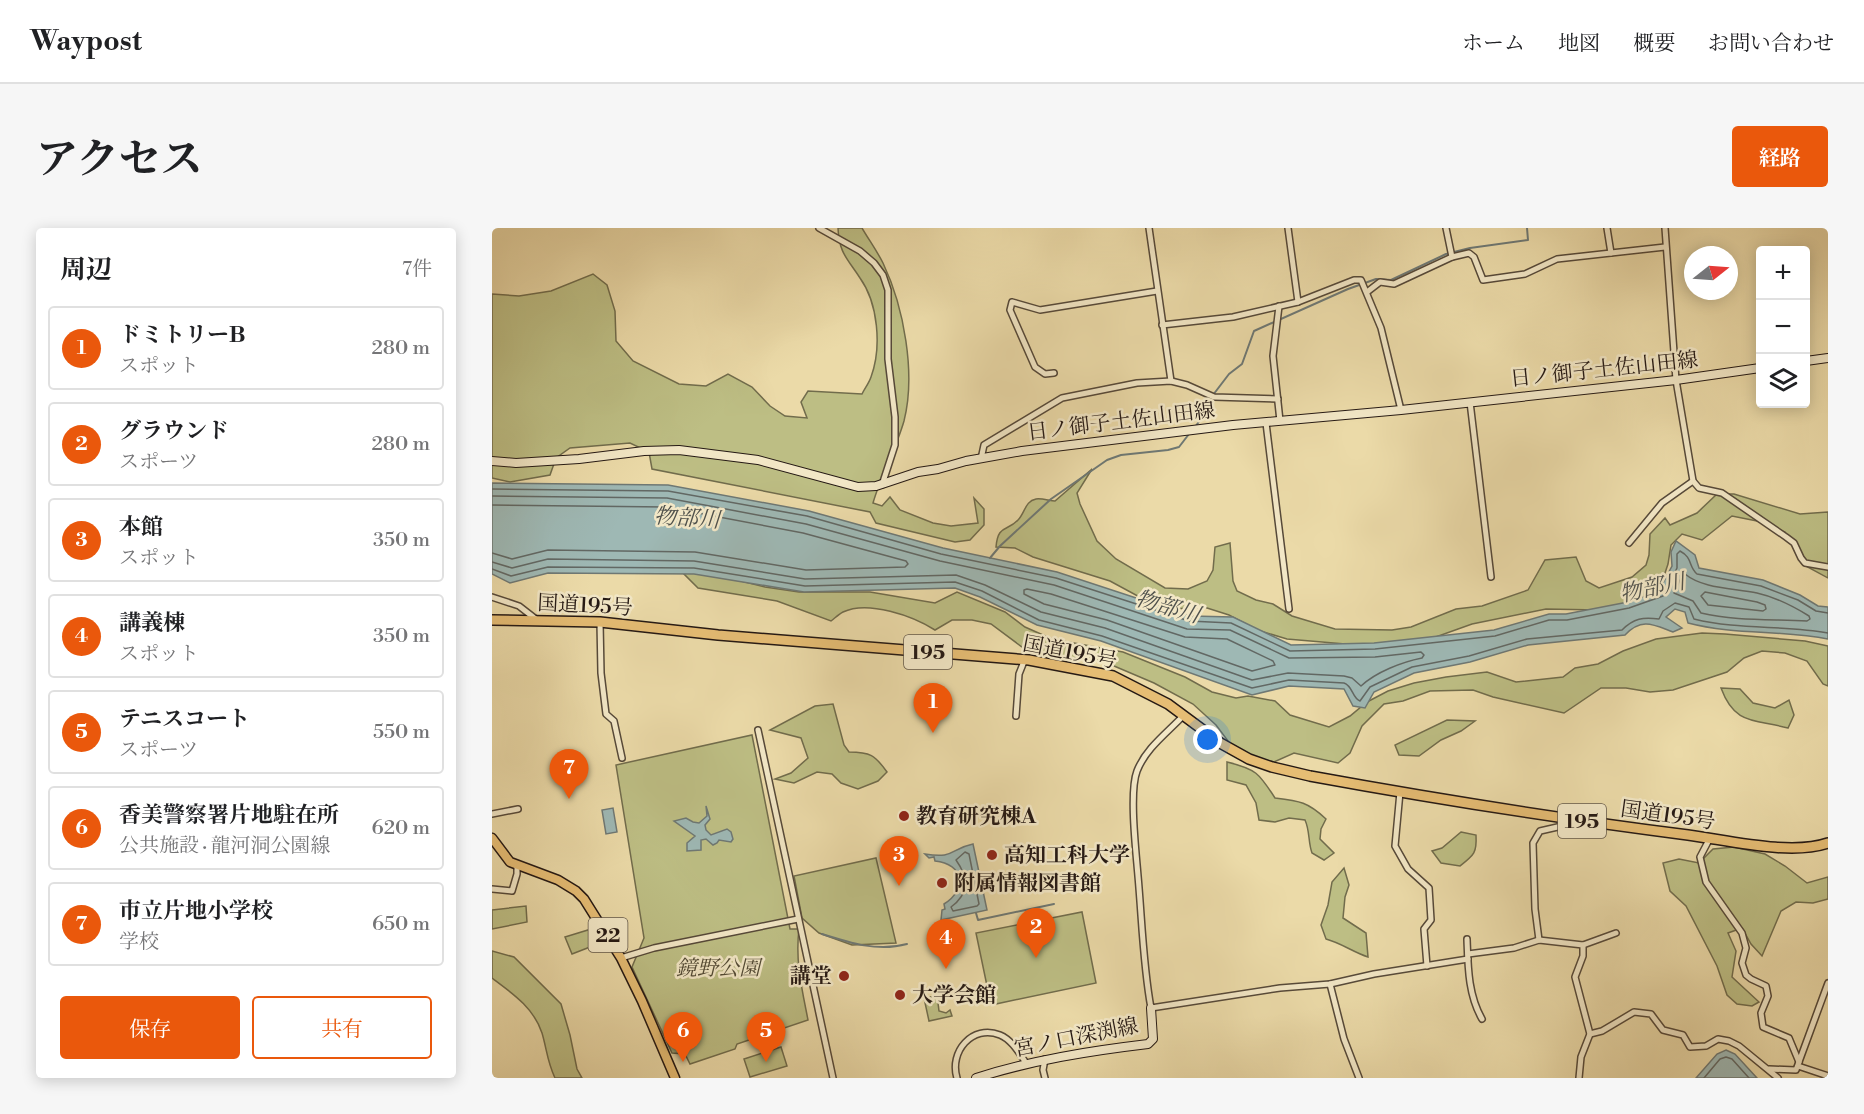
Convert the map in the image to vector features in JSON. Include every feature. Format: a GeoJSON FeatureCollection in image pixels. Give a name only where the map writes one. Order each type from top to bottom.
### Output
{"type":"FeatureCollection","features":[{"type":"Feature","properties":{"kind":"highway","name":"国道195号"},"geometry":{"type":"LineString","coordinates":[[492,620],[600,622],[718,635],[1025,659],[1113,676],[1150,694],[1184,715],[1222,744],[1249,759],[1310,776],[1568,819],[1768,847],[1820,846],[1828,843]]}},
{"type":"Feature","properties":{"kind":"main road"},"geometry":{"type":"LineString","coordinates":[[1810,360],[1828,358]]}},
{"type":"Feature","properties":{"kind":"main road","name":"日ノ御子土佐山田線"},"geometry":{"type":"LineString","coordinates":[[492,461],[516,463],[679,450],[759,460],[858,487],[882,485],[918,472],[1022,451],[1198,429],[1401,410],[1676,380],[1756,369]]}},
{"type":"Feature","properties":{"kind":"main road","name":"22"},"geometry":{"type":"LineString","coordinates":[[492,838],[502,855],[517,866],[548,876],[576,891],[601,924],[621,958],[675,1078]]}},
{"type":"Feature","properties":{"kind":"main road","name":"宮ノ口深渕線"},"geometry":{"type":"LineString","coordinates":[[976,1078],[1045,1059],[1087,1051],[1148,1044],[1153,1039],[1151,1008]]}},
{"type":"Feature","properties":{"kind":"street"},"geometry":{"type":"LineString","coordinates":[[819,228],[860,251],[874,263],[883,275],[888,290],[888,359],[895,417],[895,445],[882,485]]}},
{"type":"Feature","properties":{"kind":"street"},"geometry":{"type":"LineString","coordinates":[[830,228],[831,235]]}},
{"type":"Feature","properties":{"kind":"street"},"geometry":{"type":"LineString","coordinates":[[1149,228],[1171,381]]}},
{"type":"Feature","properties":{"kind":"street"},"geometry":{"type":"LineString","coordinates":[[1288,228],[1298,302]]}},
{"type":"Feature","properties":{"kind":"street"},"geometry":{"type":"LineString","coordinates":[[1446,228],[1452,257]]}},
{"type":"Feature","properties":{"kind":"street"},"geometry":{"type":"LineString","coordinates":[[1607,228],[1611,253]]}},
{"type":"Feature","properties":{"kind":"street"},"geometry":{"type":"LineString","coordinates":[[1665,228],[1676,380],[1693,481],[1699,488],[1722,493],[1786,537],[1794,543],[1805,563],[1828,567]]}},
{"type":"Feature","properties":{"kind":"street"},"geometry":{"type":"LineString","coordinates":[[1366,290],[1380,282],[1394,284],[1452,257],[1469,253],[1474,257],[1483,280],[1525,274],[1557,259],[1665,247]]}},
{"type":"Feature","properties":{"kind":"street"},"geometry":{"type":"LineString","coordinates":[[1162,325],[1233,317],[1298,302],[1354,280],[1361,280],[1382,328],[1401,410]]}},
{"type":"Feature","properties":{"kind":"street"},"geometry":{"type":"LineString","coordinates":[[1054,373],[1045,374],[1035,367],[1010,310],[1012,302],[1040,310],[1157,291]]}},
{"type":"Feature","properties":{"kind":"street"},"geometry":{"type":"LineString","coordinates":[[1279,306],[1273,356],[1280,421]]}},
{"type":"Feature","properties":{"kind":"street"},"geometry":{"type":"LineString","coordinates":[[981,459],[984,445],[1062,398],[1137,383],[1171,381],[1187,385],[1214,397],[1278,399]]}},
{"type":"Feature","properties":{"kind":"street"},"geometry":{"type":"LineString","coordinates":[[1470,402],[1491,577]]}},
{"type":"Feature","properties":{"kind":"street"},"geometry":{"type":"LineString","coordinates":[[1266,423],[1289,609]]}},
{"type":"Feature","properties":{"kind":"street"},"geometry":{"type":"LineString","coordinates":[[1629,543],[1662,503],[1693,481]]}},
{"type":"Feature","properties":{"kind":"street"},"geometry":{"type":"LineString","coordinates":[[492,597],[519,606],[537,620]]}},
{"type":"Feature","properties":{"kind":"street"},"geometry":{"type":"LineString","coordinates":[[600,622],[601,674],[606,714],[614,721],[622,758]]}},
{"type":"Feature","properties":{"kind":"street"},"geometry":{"type":"LineString","coordinates":[[1016,716],[1019,674],[1025,659]]}},
{"type":"Feature","properties":{"kind":"street"},"geometry":{"type":"LineString","coordinates":[[1184,715],[1150,748],[1134,782],[1134,824],[1145,978],[1151,1008],[1280,988],[1330,984],[1514,948],[1539,940],[1583,945],[1616,933]]}},
{"type":"Feature","properties":{"kind":"street"},"geometry":{"type":"LineString","coordinates":[[758,730],[833,1078]]}},
{"type":"Feature","properties":{"kind":"street"},"geometry":{"type":"LineString","coordinates":[[1400,792],[1395,846],[1408,869],[1429,888],[1431,920],[1424,929],[1427,966]]}},
{"type":"Feature","properties":{"kind":"street"},"geometry":{"type":"LineString","coordinates":[[492,814],[518,808]]}},
{"type":"Feature","properties":{"kind":"street"},"geometry":{"type":"LineString","coordinates":[[1539,940],[1535,909],[1533,843],[1540,831],[1562,826],[1568,819]]}},
{"type":"Feature","properties":{"kind":"street"},"geometry":{"type":"LineString","coordinates":[[1710,838],[1700,856],[1706,882],[1742,933],[1746,948],[1742,963],[1746,975],[1751,980],[1766,986],[1768,996],[1761,1013],[1763,1026],[1789,1038],[1799,1064],[1828,1076]]}},
{"type":"Feature","properties":{"kind":"street"},"geometry":{"type":"LineString","coordinates":[[492,889],[512,891],[517,866]]}},
{"type":"Feature","properties":{"kind":"street"},"geometry":{"type":"LineString","coordinates":[[621,958],[654,948],[798,919]]}},
{"type":"Feature","properties":{"kind":"street"},"geometry":{"type":"LineString","coordinates":[[1467,939],[1475,1007],[1482,1019]]}},
{"type":"Feature","properties":{"kind":"street"},"geometry":{"type":"LineString","coordinates":[[1579,1078],[1581,1057],[1590,1034],[1575,977],[1583,956],[1583,945]]}},
{"type":"Feature","properties":{"kind":"street"},"geometry":{"type":"LineString","coordinates":[[1768,1069],[1796,1070],[1828,983]]}},
{"type":"Feature","properties":{"kind":"street"},"geometry":{"type":"LineString","coordinates":[[1330,984],[1344,1039],[1359,1078]]}},
{"type":"Feature","properties":{"kind":"street"},"geometry":{"type":"LineString","coordinates":[[1590,1034],[1602,1031],[1634,1012],[1651,1014],[1663,1030],[1683,1035],[1690,1047],[1706,1046],[1718,1039],[1729,1041],[1739,1046],[1778,1078]]}},
{"type":"Feature","properties":{"kind":"street"},"geometry":{"type":"LineString","coordinates":[[957,1078],[955,1061],[957,1052],[964,1043],[980,1033],[1001,1036],[1009,1041],[1026,1063]]}},
{"type":"Feature","properties":{"kind":"street"},"geometry":{"type":"LineString","coordinates":[[1045,1059],[1043,1070],[1045,1078]]}},
{"type":"Feature","properties":{"kind":"green space"},"geometry":{"type":"Polygon","coordinates":[[[838,228],[862,228],[876,250],[897,300],[906,341],[909,383],[904,421],[873,503],[882,506],[890,497],[900,510],[933,523],[951,526],[978,523],[974,498],[984,509],[984,525],[970,540],[955,542],[876,523],[870,512],[652,469],[649,452],[630,443],[570,448],[556,458],[550,475],[510,482],[492,478],[492,294],[519,296],[551,291],[593,274],[607,285],[615,311],[616,341],[633,361],[679,384],[706,386],[728,374],[752,387],[770,406],[785,416],[807,418],[801,402],[808,391],[862,394],[874,365],[877,339],[871,300],[842,250],[838,228]]]}},
{"type":"Feature","properties":{"kind":"green space"},"geometry":{"type":"Polygon","coordinates":[[[1092,469],[1077,493],[1097,541],[1116,559],[1165,588],[1188,589],[1207,581],[1213,570],[1215,547],[1230,543],[1233,581],[1237,591],[1256,600],[1273,604],[1292,616],[1335,629],[1392,630],[1411,627],[1456,609],[1482,606],[1528,590],[1545,560],[1576,557],[1586,581],[1599,588],[1632,577],[1646,565],[1650,534],[1665,518],[1670,525],[1697,513],[1717,494],[1734,494],[1800,514],[1828,512],[1828,578],[1802,564],[1785,532],[1757,521],[1732,516],[1702,540],[1682,534],[1671,545],[1662,582],[1651,600],[1599,610],[1546,609],[1472,624],[1419,643],[1357,645],[1287,639],[1257,630],[1229,615],[1204,607],[1175,609],[1158,607],[1110,581],[1033,557],[1015,548],[996,547],[1001,532],[1018,520],[1032,500],[1055,501],[1092,469]]]}},
{"type":"Feature","properties":{"kind":"green space"},"geometry":{"type":"Polygon","coordinates":[[[701,571],[765,587],[799,592],[870,592],[935,603],[957,592],[1005,612],[1025,627],[1052,639],[1123,652],[1185,677],[1212,692],[1236,698],[1248,696],[1275,701],[1290,715],[1329,727],[1388,691],[1414,683],[1487,672],[1516,682],[1563,677],[1575,668],[1598,664],[1623,651],[1656,639],[1702,633],[1805,641],[1828,646],[1828,686],[1823,684],[1807,661],[1785,653],[1762,651],[1744,658],[1727,672],[1673,690],[1650,692],[1626,688],[1601,688],[1564,713],[1493,697],[1473,690],[1430,691],[1403,701],[1384,704],[1362,726],[1350,753],[1338,763],[1294,753],[1274,762],[1252,757],[1231,745],[1216,725],[1193,704],[1154,683],[1100,660],[1053,656],[1026,650],[991,624],[972,620],[952,620],[935,630],[903,615],[865,608],[843,612],[831,621],[777,601],[698,588],[683,573],[701,571]]]}},
{"type":"Feature","properties":{"kind":"green space"},"geometry":{"type":"Polygon","coordinates":[[[1721,688],[1740,689],[1753,703],[1775,708],[1789,700],[1794,715],[1788,728],[1747,719],[1740,715],[1733,709],[1721,688]]]}},
{"type":"Feature","properties":{"kind":"green space"},"geometry":{"type":"Polygon","coordinates":[[[833,704],[844,745],[849,752],[871,756],[887,772],[878,781],[858,789],[841,783],[832,774],[817,772],[794,783],[775,779],[791,773],[808,758],[801,738],[770,730],[815,706],[833,704]]]}},
{"type":"Feature","properties":{"kind":"green space"},"geometry":{"type":"Polygon","coordinates":[[[1447,720],[1475,721],[1461,731],[1441,740],[1419,756],[1399,755],[1395,745],[1447,720]]]}},
{"type":"Feature","properties":{"kind":"green space","name":"鏡野公園"},"geometry":{"type":"Polygon","coordinates":[[[752,735],[790,929],[799,929],[801,986],[808,1020],[737,1044],[735,1049],[690,1064],[685,1054],[672,1053],[632,967],[644,938],[616,765],[752,735]]]}},
{"type":"Feature","properties":{"kind":"green space"},"geometry":{"type":"Polygon","coordinates":[[[1227,762],[1256,773],[1275,798],[1303,803],[1320,813],[1326,819],[1321,829],[1320,839],[1334,853],[1324,860],[1312,853],[1305,820],[1289,818],[1275,822],[1259,820],[1256,803],[1246,785],[1227,780],[1227,762]]]}},
{"type":"Feature","properties":{"kind":"green space"},"geometry":{"type":"Polygon","coordinates":[[[1461,832],[1476,835],[1474,853],[1460,866],[1441,863],[1432,851],[1442,848],[1461,832]]]}},
{"type":"Feature","properties":{"kind":"green space"},"geometry":{"type":"Polygon","coordinates":[[[1734,847],[1765,854],[1807,883],[1828,877],[1828,899],[1813,903],[1796,902],[1781,911],[1762,956],[1751,944],[1742,928],[1728,933],[1736,951],[1732,977],[1759,1002],[1752,1006],[1737,1004],[1727,995],[1717,966],[1686,906],[1670,891],[1663,863],[1679,859],[1699,863],[1713,849],[1734,847]]]}},
{"type":"Feature","properties":{"kind":"green space"},"geometry":{"type":"Polygon","coordinates":[[[876,858],[896,943],[852,945],[819,933],[802,918],[794,876],[876,858]]]}},
{"type":"Feature","properties":{"kind":"green space"},"geometry":{"type":"Polygon","coordinates":[[[1344,868],[1349,885],[1343,918],[1366,933],[1368,957],[1326,939],[1321,925],[1328,905],[1332,882],[1344,868]]]}},
{"type":"Feature","properties":{"kind":"green space"},"geometry":{"type":"Polygon","coordinates":[[[526,906],[527,922],[492,929],[492,910],[526,906]]]}},
{"type":"Feature","properties":{"kind":"green space"},"geometry":{"type":"Polygon","coordinates":[[[1082,912],[1096,983],[991,1005],[976,933],[1082,912]]]}},
{"type":"Feature","properties":{"kind":"green space"},"geometry":{"type":"Polygon","coordinates":[[[601,926],[608,940],[572,954],[565,937],[601,926]]]}},
{"type":"Feature","properties":{"kind":"green space"},"geometry":{"type":"Polygon","coordinates":[[[492,951],[514,957],[561,1004],[577,1069],[582,1078],[555,1078],[542,1033],[534,1016],[522,1002],[492,978],[492,951]]]}},
{"type":"Feature","properties":{"kind":"green space"},"geometry":{"type":"Polygon","coordinates":[[[941,995],[942,998],[938,1003],[939,1011],[946,1013],[950,1010],[952,1016],[929,1021],[924,998],[941,995]]]}},
{"type":"Feature","properties":{"kind":"green space"},"geometry":{"type":"Polygon","coordinates":[[[781,1047],[787,1066],[750,1077],[744,1059],[781,1047]]]}},
{"type":"Feature","properties":{"kind":"water","name":"物部川"},"geometry":{"type":"Polygon","coordinates":[[[492,483],[668,485],[809,511],[943,548],[1057,572],[1191,616],[1233,617],[1291,645],[1374,643],[1494,630],[1549,614],[1566,614],[1628,602],[1658,592],[1672,566],[1671,552],[1676,541],[1695,555],[1699,568],[1763,580],[1800,595],[1818,606],[1828,607],[1828,639],[1705,627],[1688,623],[1685,612],[1675,609],[1666,617],[1682,628],[1673,632],[1654,625],[1643,624],[1631,629],[1625,635],[1528,645],[1470,662],[1414,673],[1374,692],[1365,708],[1353,706],[1344,689],[1289,686],[1252,695],[1101,641],[1037,625],[980,597],[955,588],[804,592],[694,574],[548,573],[510,583],[492,574],[492,483]]]}},
{"type":"Feature","properties":{"kind":"water"},"geometry":{"type":"Polygon","coordinates":[[[706,806],[710,819],[705,825],[706,830],[711,835],[727,829],[731,832],[733,839],[731,842],[719,840],[713,845],[706,839],[701,840],[701,850],[687,851],[687,843],[695,836],[674,821],[686,818],[699,823],[707,816],[706,806]]]}},
{"type":"Feature","properties":{"kind":"water"},"geometry":{"type":"Polygon","coordinates":[[[613,808],[617,832],[606,834],[602,810],[613,808]]]}},
{"type":"Feature","properties":{"kind":"water"},"geometry":{"type":"Polygon","coordinates":[[[973,844],[987,910],[941,920],[942,910],[945,909],[944,904],[957,891],[959,878],[952,867],[935,861],[934,857],[929,858],[925,854],[947,854],[973,844]]]}},
{"type":"Feature","properties":{"kind":"water"},"geometry":{"type":"Polygon","coordinates":[[[1726,1050],[1735,1054],[1757,1078],[1696,1078],[1717,1054],[1726,1050]]]}},
{"type":"Feature","properties":{"kind":"waterway"},"geometry":{"type":"LineString","coordinates":[[1195,427],[1213,395],[1229,374],[1242,364],[1254,331],[1348,289],[1376,279],[1391,280],[1446,254],[1470,248],[1528,240],[1527,228]]}},
{"type":"Feature","properties":{"kind":"waterway"},"geometry":{"type":"LineString","coordinates":[[990,558],[1051,499],[1107,460],[1121,455],[1179,447],[1189,434]]}},
{"type":"Feature","properties":{"kind":"waterway"},"geometry":{"type":"LineString","coordinates":[[976,913],[978,920],[1054,904]]}},
{"type":"Feature","properties":{"kind":"waterway"},"geometry":{"type":"LineString","coordinates":[[822,934],[875,947],[907,944]]}},
{"type":"Feature","properties":{"kind":"place","name":"ドミトリーB"},"geometry":{"type":"Point","coordinates":[933,733]}},
{"type":"Feature","properties":{"kind":"place","name":"市立片地小学校"},"geometry":{"type":"Point","coordinates":[569,799]}},
{"type":"Feature","properties":{"kind":"place","name":"教育研究棟A"},"geometry":{"type":"Point","coordinates":[904,816]}},
{"type":"Feature","properties":{"kind":"place","name":"高知工科大学"},"geometry":{"type":"Point","coordinates":[992,855]}},
{"type":"Feature","properties":{"kind":"place","name":"附属情報図書館"},"geometry":{"type":"Point","coordinates":[942,883]}},
{"type":"Feature","properties":{"kind":"place","name":"本館"},"geometry":{"type":"Point","coordinates":[899,886]}},
{"type":"Feature","properties":{"kind":"place","name":"グラウンド"},"geometry":{"type":"Point","coordinates":[1036,958]}},
{"type":"Feature","properties":{"kind":"place","name":"講義棟"},"geometry":{"type":"Point","coordinates":[946,969]}},
{"type":"Feature","properties":{"kind":"place","name":"講堂"},"geometry":{"type":"Point","coordinates":[844,976]}},
{"type":"Feature","properties":{"kind":"place","name":"大学会館"},"geometry":{"type":"Point","coordinates":[900,995]}},
{"type":"Feature","properties":{"kind":"place","name":"香美警察署片地駐在所"},"geometry":{"type":"Point","coordinates":[683,1062]}},
{"type":"Feature","properties":{"kind":"place","name":"テニスコート"},"geometry":{"type":"Point","coordinates":[766,1062]}}]}
